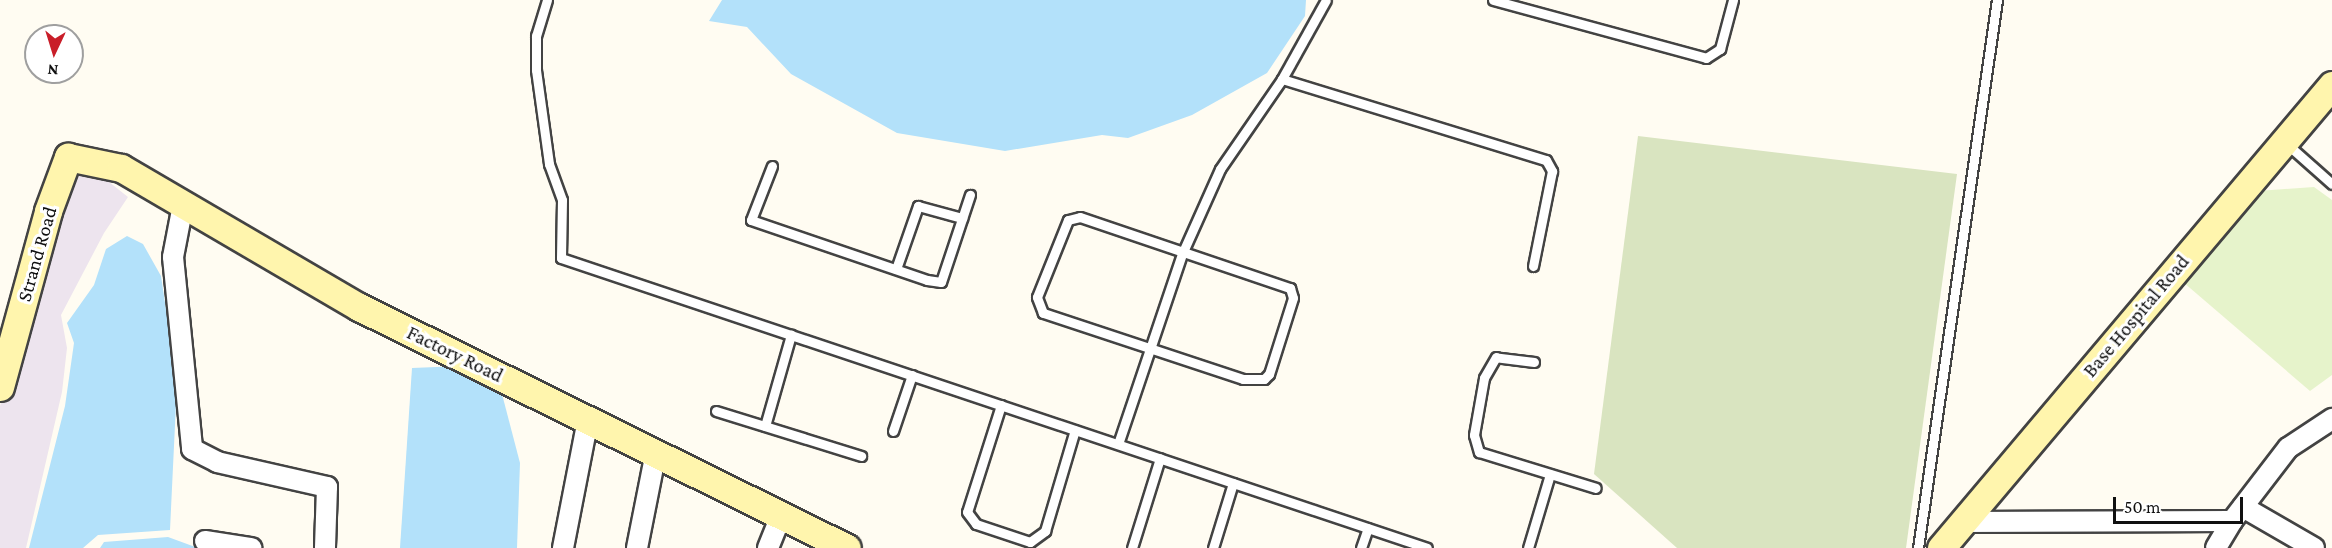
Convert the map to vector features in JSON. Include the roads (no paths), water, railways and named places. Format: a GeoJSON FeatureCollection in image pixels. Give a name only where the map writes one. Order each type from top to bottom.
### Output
{"type":"FeatureCollection","features":[{"type":"Feature","properties":{"kind":"street","name":"Base Hospital Road"},"geometry":{"type":"LineString","coordinates":[[1941,548],[2332,85]]}},
{"type":"Feature","properties":{"kind":"street","name":"Factory Road"},"geometry":{"type":"LineString","coordinates":[[68,157],[121,168],[359,308],[656,452],[847,548]]}},
{"type":"Feature","properties":{"kind":"street","name":"Strand Road"},"geometry":{"type":"LineString","coordinates":[[0,387],[48,211],[68,157]]}},
{"type":"Feature","properties":{"kind":"street"},"geometry":{"type":"LineString","coordinates":[[183,205],[173,257],[192,449],[217,462],[327,487],[325,548]]}},
{"type":"Feature","properties":{"kind":"street"},"geometry":{"type":"LineString","coordinates":[[563,548],[588,419]]}},
{"type":"Feature","properties":{"kind":"street"},"geometry":{"type":"LineString","coordinates":[[2216,548],[2238,514],[2288,448],[2332,419]]}},
{"type":"Feature","properties":{"kind":"street"},"geometry":{"type":"LineString","coordinates":[[637,548],[656,452]]}},
{"type":"Feature","properties":{"kind":"street"},"geometry":{"type":"LineString","coordinates":[[1963,522],[2238,514],[2314,548]]}},
{"type":"Feature","properties":{"kind":"street"},"geometry":{"type":"LineString","coordinates":[[768,548],[781,516]]}},
{"type":"Feature","properties":{"kind":"street"},"geometry":{"type":"LineString","coordinates":[[205,541],[250,548]]}},
{"type":"Feature","properties":{"kind":"lane"},"geometry":{"type":"LineString","coordinates":[[547,0],[536,36],[536,69],[549,164],[562,200],[561,258],[1427,548]]}},
{"type":"Feature","properties":{"kind":"lane"},"geometry":{"type":"LineString","coordinates":[[1118,444],[1182,254],[1220,169],[1282,79],[1326,0]]}},
{"type":"Feature","properties":{"kind":"lane"},"geometry":{"type":"LineString","coordinates":[[1493,0],[1706,58],[1720,49],[1733,0]]}},
{"type":"Feature","properties":{"kind":"lane"},"geometry":{"type":"LineString","coordinates":[[1918,548],[1997,0]]}},
{"type":"Feature","properties":{"kind":"lane"},"geometry":{"type":"LineString","coordinates":[[1282,79],[1546,160],[1552,171],[1533,266]]}},
{"type":"Feature","properties":{"kind":"lane"},"geometry":{"type":"LineString","coordinates":[[2283,141],[2332,184]]}},
{"type":"Feature","properties":{"kind":"lane"},"geometry":{"type":"LineString","coordinates":[[772,166],[752,220],[941,282],[970,195]]}},
{"type":"Feature","properties":{"kind":"lane"},"geometry":{"type":"LineString","coordinates":[[896,269],[918,206],[962,218]]}},
{"type":"Feature","properties":{"kind":"lane"},"geometry":{"type":"LineString","coordinates":[[1080,217],[1182,254],[1290,288],[1293,298],[1269,374],[1264,379],[1243,379],[1150,348],[1043,313],[1037,297],[1068,220],[1080,217]]}},
{"type":"Feature","properties":{"kind":"lane"},"geometry":{"type":"LineString","coordinates":[[765,426],[791,335]]}},
{"type":"Feature","properties":{"kind":"lane"},"geometry":{"type":"LineString","coordinates":[[1534,362],[1496,357],[1484,378],[1474,435],[1479,452],[1596,488]]}},
{"type":"Feature","properties":{"kind":"lane"},"geometry":{"type":"LineString","coordinates":[[893,431],[912,375]]}},
{"type":"Feature","properties":{"kind":"lane"},"geometry":{"type":"LineString","coordinates":[[1001,405],[967,512],[976,524],[1030,542],[1045,531],[1075,430]]}},
{"type":"Feature","properties":{"kind":"lane"},"geometry":{"type":"LineString","coordinates":[[716,411],[861,456]]}},
{"type":"Feature","properties":{"kind":"lane"},"geometry":{"type":"LineString","coordinates":[[1132,548],[1160,458]]}},
{"type":"Feature","properties":{"kind":"lane"},"geometry":{"type":"LineString","coordinates":[[1528,548],[1550,474]]}},
{"type":"Feature","properties":{"kind":"lane"},"geometry":{"type":"LineString","coordinates":[[1213,548],[1233,483]]}},
{"type":"Feature","properties":{"kind":"lane"},"geometry":{"type":"LineString","coordinates":[[1361,548],[1368,528]]}},
{"type":"Feature","properties":{"kind":"water"},"geometry":{"type":"Polygon","coordinates":[[[722,0],[1306,0],[1305,16],[1267,73],[1192,115],[1128,138],[1102,135],[1005,151],[897,133],[791,74],[747,27],[709,21],[722,0]]]}},
{"type":"Feature","properties":{"kind":"water"},"geometry":{"type":"Polygon","coordinates":[[[127,236],[143,244],[161,276],[177,383],[170,530],[98,535],[83,548],[29,548],[65,406],[74,343],[67,323],[94,285],[106,249],[127,236]]]}},
{"type":"Feature","properties":{"kind":"water"},"geometry":{"type":"Polygon","coordinates":[[[461,366],[502,394],[520,463],[517,548],[400,548],[412,368],[461,366]]]}},
{"type":"Feature","properties":{"kind":"water"},"geometry":{"type":"Polygon","coordinates":[[[168,537],[198,548],[100,548],[104,542],[168,537]]]}}]}
